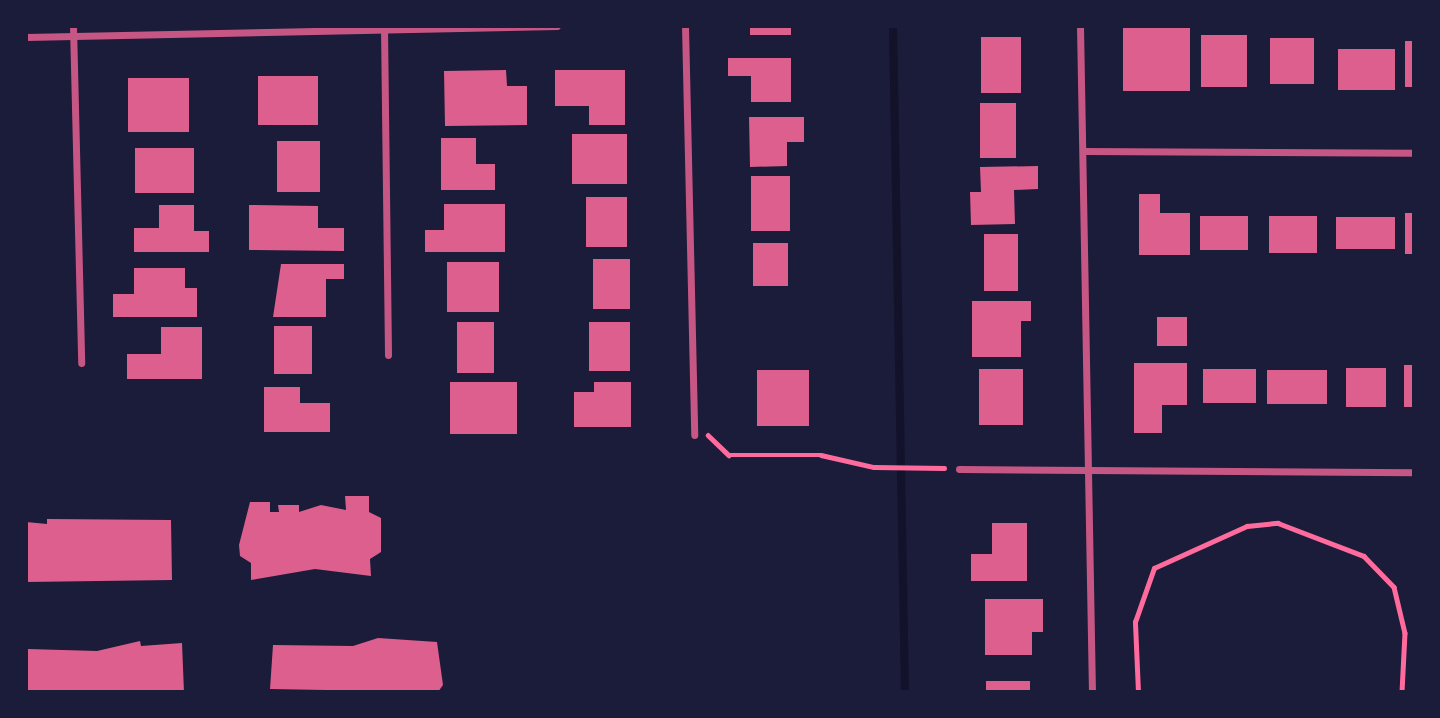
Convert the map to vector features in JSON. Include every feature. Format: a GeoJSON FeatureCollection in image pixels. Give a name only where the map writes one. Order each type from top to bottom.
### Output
{"type":"FeatureCollection","features":[{"type":"Feature","properties":{"kind":"street"},"geometry":{"type":"LineString","coordinates":[[73,26],[81,363]]}},
{"type":"Feature","properties":{"kind":"street"},"geometry":{"type":"LineString","coordinates":[[26,37],[557,26]]}},
{"type":"Feature","properties":{"kind":"street"},"geometry":{"type":"LineString","coordinates":[[685,26],[694,435]]}},
{"type":"Feature","properties":{"kind":"street"},"geometry":{"type":"LineString","coordinates":[[1080,26],[1092,692]]}},
{"type":"Feature","properties":{"kind":"street"},"geometry":{"type":"LineString","coordinates":[[384,29],[388,355]]}},
{"type":"Feature","properties":{"kind":"street"},"geometry":{"type":"LineString","coordinates":[[1083,151],[1414,153]]}},
{"type":"Feature","properties":{"kind":"street"},"geometry":{"type":"LineString","coordinates":[[959,469],[1414,472]]}},
{"type":"Feature","properties":{"kind":"path"},"geometry":{"type":"LineString","coordinates":[[694,435],[708,435],[729,456],[821,456],[874,467],[929,466]]}},
{"type":"Feature","properties":{"kind":"path"},"geometry":{"type":"LineString","coordinates":[[1138,692],[1135,622],[1154,568],[1247,526],[1278,523],[1364,556],[1394,587],[1405,633],[1402,692]]}},
{"type":"Feature","properties":{"kind":"building"},"geometry":{"type":"Polygon","coordinates":[[[750,26],[791,26],[791,35],[750,35],[750,26]]]}},
{"type":"Feature","properties":{"kind":"building"},"geometry":{"type":"Polygon","coordinates":[[[1123,26],[1190,26],[1190,91],[1123,91],[1123,26]]]}},
{"type":"Feature","properties":{"kind":"building"},"geometry":{"type":"Polygon","coordinates":[[[1201,35],[1247,35],[1247,87],[1201,87],[1201,35]]]}},
{"type":"Feature","properties":{"kind":"building"},"geometry":{"type":"Polygon","coordinates":[[[981,37],[1021,37],[1021,93],[981,93],[981,37]]]}},
{"type":"Feature","properties":{"kind":"building"},"geometry":{"type":"Polygon","coordinates":[[[1270,38],[1314,38],[1314,84],[1270,84],[1270,38]]]}},
{"type":"Feature","properties":{"kind":"building"},"geometry":{"type":"Polygon","coordinates":[[[1405,41],[1414,41],[1414,87],[1405,87],[1405,41]]]}},
{"type":"Feature","properties":{"kind":"building"},"geometry":{"type":"Polygon","coordinates":[[[1338,49],[1395,49],[1395,90],[1338,90],[1338,49]]]}},
{"type":"Feature","properties":{"kind":"building"},"geometry":{"type":"Polygon","coordinates":[[[728,58],[791,58],[791,102],[751,102],[751,76],[728,76],[728,58]]]}},
{"type":"Feature","properties":{"kind":"building"},"geometry":{"type":"Polygon","coordinates":[[[506,70],[507,86],[527,86],[527,125],[445,126],[444,71],[506,70]]]}},
{"type":"Feature","properties":{"kind":"building"},"geometry":{"type":"Polygon","coordinates":[[[555,70],[625,70],[625,125],[589,125],[589,106],[555,106],[555,70]]]}},
{"type":"Feature","properties":{"kind":"building"},"geometry":{"type":"Polygon","coordinates":[[[258,76],[318,76],[318,125],[258,125],[258,76]]]}},
{"type":"Feature","properties":{"kind":"building"},"geometry":{"type":"Polygon","coordinates":[[[128,78],[189,78],[189,132],[128,132],[128,78]]]}},
{"type":"Feature","properties":{"kind":"building"},"geometry":{"type":"Polygon","coordinates":[[[980,103],[1016,103],[1016,158],[980,158],[980,103]]]}},
{"type":"Feature","properties":{"kind":"building"},"geometry":{"type":"Polygon","coordinates":[[[749,117],[804,117],[804,142],[787,142],[787,166],[750,167],[749,117]]]}},
{"type":"Feature","properties":{"kind":"building"},"geometry":{"type":"Polygon","coordinates":[[[572,134],[627,134],[627,184],[572,184],[572,134]]]}},
{"type":"Feature","properties":{"kind":"building"},"geometry":{"type":"Polygon","coordinates":[[[441,138],[476,138],[476,164],[495,164],[495,190],[441,190],[441,138]]]}},
{"type":"Feature","properties":{"kind":"building"},"geometry":{"type":"Polygon","coordinates":[[[277,141],[320,141],[320,192],[277,192],[277,141]]]}},
{"type":"Feature","properties":{"kind":"building"},"geometry":{"type":"Polygon","coordinates":[[[135,148],[194,148],[194,193],[135,193],[135,148]]]}},
{"type":"Feature","properties":{"kind":"building"},"geometry":{"type":"Polygon","coordinates":[[[1038,166],[1038,189],[1014,190],[1015,224],[971,225],[970,192],[981,192],[980,167],[1038,166]]]}},
{"type":"Feature","properties":{"kind":"building"},"geometry":{"type":"Polygon","coordinates":[[[751,176],[790,176],[790,231],[751,231],[751,176]]]}},
{"type":"Feature","properties":{"kind":"building"},"geometry":{"type":"Polygon","coordinates":[[[1139,194],[1160,194],[1160,213],[1190,213],[1190,255],[1139,255],[1139,194]]]}},
{"type":"Feature","properties":{"kind":"building"},"geometry":{"type":"Polygon","coordinates":[[[586,197],[627,197],[627,247],[586,247],[586,197]]]}},
{"type":"Feature","properties":{"kind":"building"},"geometry":{"type":"Polygon","coordinates":[[[444,204],[505,204],[505,252],[425,252],[425,230],[444,230],[444,204]]]}},
{"type":"Feature","properties":{"kind":"building"},"geometry":{"type":"Polygon","coordinates":[[[159,205],[194,205],[194,231],[209,231],[209,252],[134,252],[134,228],[159,228],[159,205]]]}},
{"type":"Feature","properties":{"kind":"building"},"geometry":{"type":"Polygon","coordinates":[[[249,205],[318,206],[318,228],[344,228],[344,251],[249,250],[249,205]]]}},
{"type":"Feature","properties":{"kind":"building"},"geometry":{"type":"Polygon","coordinates":[[[1405,213],[1414,213],[1414,254],[1405,254],[1405,213]]]}},
{"type":"Feature","properties":{"kind":"building"},"geometry":{"type":"Polygon","coordinates":[[[1200,216],[1248,216],[1248,250],[1200,250],[1200,216]]]}},
{"type":"Feature","properties":{"kind":"building"},"geometry":{"type":"Polygon","coordinates":[[[1269,216],[1317,216],[1317,253],[1269,253],[1269,216]]]}},
{"type":"Feature","properties":{"kind":"building"},"geometry":{"type":"Polygon","coordinates":[[[1336,217],[1395,217],[1395,249],[1336,249],[1336,217]]]}},
{"type":"Feature","properties":{"kind":"building"},"geometry":{"type":"Polygon","coordinates":[[[984,234],[1018,234],[1018,291],[984,291],[984,234]]]}},
{"type":"Feature","properties":{"kind":"building"},"geometry":{"type":"Polygon","coordinates":[[[753,243],[788,243],[788,286],[753,286],[753,243]]]}},
{"type":"Feature","properties":{"kind":"building"},"geometry":{"type":"Polygon","coordinates":[[[593,259],[630,259],[630,309],[593,309],[593,259]]]}},
{"type":"Feature","properties":{"kind":"building"},"geometry":{"type":"Polygon","coordinates":[[[447,262],[499,262],[499,312],[447,312],[447,262]]]}},
{"type":"Feature","properties":{"kind":"building"},"geometry":{"type":"Polygon","coordinates":[[[281,264],[344,264],[344,279],[326,279],[326,317],[273,317],[281,264]]]}},
{"type":"Feature","properties":{"kind":"building"},"geometry":{"type":"Polygon","coordinates":[[[134,268],[185,268],[185,288],[197,288],[197,317],[113,317],[113,294],[134,294],[134,268]]]}},
{"type":"Feature","properties":{"kind":"building"},"geometry":{"type":"Polygon","coordinates":[[[972,301],[1031,301],[1031,321],[1021,321],[1021,357],[972,357],[972,301]]]}},
{"type":"Feature","properties":{"kind":"building"},"geometry":{"type":"Polygon","coordinates":[[[1157,317],[1187,317],[1187,346],[1157,346],[1157,317]]]}},
{"type":"Feature","properties":{"kind":"building"},"geometry":{"type":"Polygon","coordinates":[[[457,322],[494,322],[494,373],[457,373],[457,322]]]}},
{"type":"Feature","properties":{"kind":"building"},"geometry":{"type":"Polygon","coordinates":[[[589,322],[630,322],[630,371],[589,371],[589,322]]]}},
{"type":"Feature","properties":{"kind":"building"},"geometry":{"type":"Polygon","coordinates":[[[274,326],[312,326],[312,374],[274,374],[274,326]]]}},
{"type":"Feature","properties":{"kind":"building"},"geometry":{"type":"Polygon","coordinates":[[[161,327],[202,327],[202,379],[127,379],[127,354],[161,354],[161,327]]]}},
{"type":"Feature","properties":{"kind":"building"},"geometry":{"type":"Polygon","coordinates":[[[1134,363],[1187,363],[1187,405],[1162,405],[1162,433],[1134,433],[1134,363]]]}},
{"type":"Feature","properties":{"kind":"building"},"geometry":{"type":"Polygon","coordinates":[[[1404,365],[1414,365],[1414,407],[1404,407],[1404,365]]]}},
{"type":"Feature","properties":{"kind":"building"},"geometry":{"type":"Polygon","coordinates":[[[1346,368],[1386,368],[1386,407],[1346,407],[1346,368]]]}},
{"type":"Feature","properties":{"kind":"building"},"geometry":{"type":"Polygon","coordinates":[[[979,369],[1023,369],[1023,425],[979,425],[979,369]]]}},
{"type":"Feature","properties":{"kind":"building"},"geometry":{"type":"Polygon","coordinates":[[[1203,369],[1256,369],[1256,403],[1203,403],[1203,369]]]}},
{"type":"Feature","properties":{"kind":"building"},"geometry":{"type":"Polygon","coordinates":[[[757,370],[809,370],[809,426],[757,426],[757,370]]]}},
{"type":"Feature","properties":{"kind":"building"},"geometry":{"type":"Polygon","coordinates":[[[1267,370],[1327,370],[1327,404],[1267,404],[1267,370]]]}},
{"type":"Feature","properties":{"kind":"building"},"geometry":{"type":"Polygon","coordinates":[[[450,382],[517,382],[517,434],[450,434],[450,382]]]}},
{"type":"Feature","properties":{"kind":"building"},"geometry":{"type":"Polygon","coordinates":[[[594,382],[631,382],[631,427],[574,427],[574,392],[594,392],[594,382]]]}},
{"type":"Feature","properties":{"kind":"building"},"geometry":{"type":"Polygon","coordinates":[[[264,387],[300,387],[300,403],[330,403],[330,432],[264,432],[264,387]]]}},
{"type":"Feature","properties":{"kind":"building"},"geometry":{"type":"Polygon","coordinates":[[[345,496],[369,496],[369,512],[381,518],[381,552],[370,559],[371,576],[315,569],[251,580],[251,563],[240,556],[239,545],[250,502],[270,502],[270,512],[279,512],[278,505],[299,505],[299,512],[321,505],[346,510],[345,496]]]}},
{"type":"Feature","properties":{"kind":"building"},"geometry":{"type":"Polygon","coordinates":[[[47,519],[171,520],[172,580],[26,582],[26,522],[47,524],[47,519]]]}},
{"type":"Feature","properties":{"kind":"building"},"geometry":{"type":"Polygon","coordinates":[[[992,523],[1027,523],[1027,581],[971,581],[971,554],[992,554],[992,523]]]}},
{"type":"Feature","properties":{"kind":"building"},"geometry":{"type":"Polygon","coordinates":[[[985,599],[1043,599],[1043,632],[1032,632],[1032,655],[985,655],[985,599]]]}},
{"type":"Feature","properties":{"kind":"building"},"geometry":{"type":"Polygon","coordinates":[[[378,638],[437,642],[443,685],[438,692],[270,689],[273,645],[353,646],[378,638]]]}},
{"type":"Feature","properties":{"kind":"building"},"geometry":{"type":"Polygon","coordinates":[[[140,641],[141,646],[182,643],[184,692],[26,692],[28,649],[97,651],[140,641]]]}},
{"type":"Feature","properties":{"kind":"building"},"geometry":{"type":"Polygon","coordinates":[[[986,681],[1030,681],[1030,692],[986,692],[986,681]]]}},
{"type":"Feature","properties":{"kind":"waterway"},"geometry":{"type":"LineString","coordinates":[[893,26],[905,692]]}}]}
